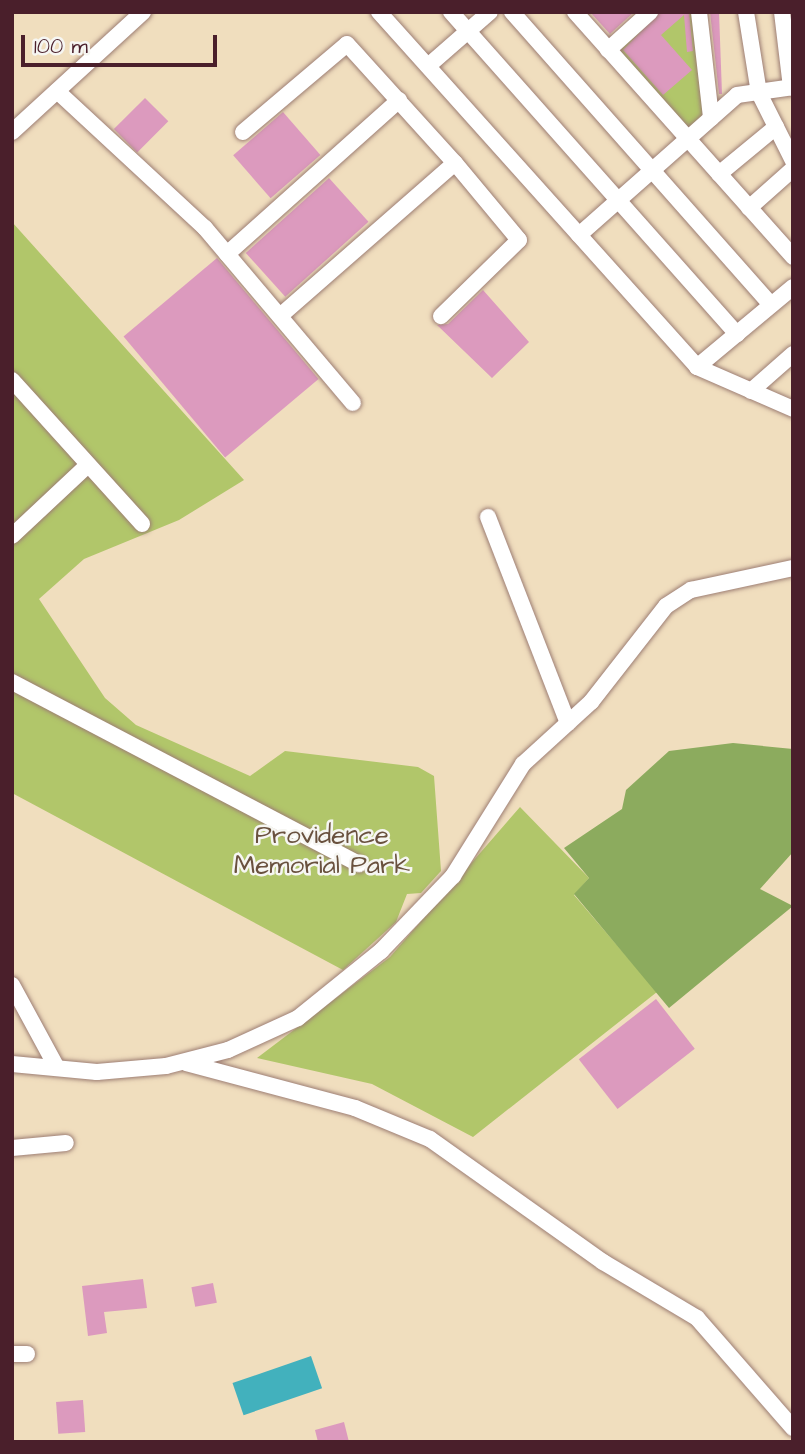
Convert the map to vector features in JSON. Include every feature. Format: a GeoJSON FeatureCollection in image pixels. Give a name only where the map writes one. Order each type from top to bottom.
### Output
{"type":"FeatureCollection","features":[{"type":"Feature","properties":{"kind":"street"},"geometry":{"type":"LineString","coordinates":[[12,132],[144,12]]}},
{"type":"Feature","properties":{"kind":"street"},"geometry":{"type":"LineString","coordinates":[[379,12],[697,367],[793,408]]}},
{"type":"Feature","properties":{"kind":"street"},"geometry":{"type":"LineString","coordinates":[[451,12],[737,334]]}},
{"type":"Feature","properties":{"kind":"street"},"geometry":{"type":"LineString","coordinates":[[428,66],[490,12]]}},
{"type":"Feature","properties":{"kind":"street"},"geometry":{"type":"LineString","coordinates":[[512,12],[771,305]]}},
{"type":"Feature","properties":{"kind":"street"},"geometry":{"type":"LineString","coordinates":[[608,50],[650,12]]}},
{"type":"Feature","properties":{"kind":"street"},"geometry":{"type":"LineString","coordinates":[[699,12],[711,118]]}},
{"type":"Feature","properties":{"kind":"street"},"geometry":{"type":"LineString","coordinates":[[746,12],[759,93],[793,161]]}},
{"type":"Feature","properties":{"kind":"street"},"geometry":{"type":"LineString","coordinates":[[579,235],[737,95],[792,87],[782,12]]}},
{"type":"Feature","properties":{"kind":"street"},"geometry":{"type":"LineString","coordinates":[[576,13],[793,257]]}},
{"type":"Feature","properties":{"kind":"street"},"geometry":{"type":"LineString","coordinates":[[243,132],[347,44],[455,163],[519,240],[441,316]]}},
{"type":"Feature","properties":{"kind":"street"},"geometry":{"type":"LineString","coordinates":[[57,91],[227,254],[353,403]]}},
{"type":"Feature","properties":{"kind":"street"},"geometry":{"type":"LineString","coordinates":[[227,254],[399,100]]}},
{"type":"Feature","properties":{"kind":"street"},"geometry":{"type":"LineString","coordinates":[[719,174],[776,127]]}},
{"type":"Feature","properties":{"kind":"street"},"geometry":{"type":"LineString","coordinates":[[280,316],[455,163]]}},
{"type":"Feature","properties":{"kind":"street"},"geometry":{"type":"LineString","coordinates":[[749,208],[793,169]]}},
{"type":"Feature","properties":{"kind":"street"},"geometry":{"type":"LineString","coordinates":[[697,367],[793,287]]}},
{"type":"Feature","properties":{"kind":"street"},"geometry":{"type":"LineString","coordinates":[[751,391],[793,354]]}},
{"type":"Feature","properties":{"kind":"street"},"geometry":{"type":"LineString","coordinates":[[12,380],[142,524]]}},
{"type":"Feature","properties":{"kind":"street"},"geometry":{"type":"LineString","coordinates":[[12,536],[88,465]]}},
{"type":"Feature","properties":{"kind":"street"},"geometry":{"type":"LineString","coordinates":[[488,517],[568,723]]}},
{"type":"Feature","properties":{"kind":"street"},"geometry":{"type":"LineString","coordinates":[[12,1064],[129,1071],[184,1062],[298,1018],[381,951],[470,854],[523,764],[607,684],[625,652],[666,606],[691,590],[793,568]]}},
{"type":"Feature","properties":{"kind":"street"},"geometry":{"type":"LineString","coordinates":[[12,682],[359,863]]}},
{"type":"Feature","properties":{"kind":"street"},"geometry":{"type":"LineString","coordinates":[[12,985],[57,1068]]}},
{"type":"Feature","properties":{"kind":"street"},"geometry":{"type":"LineString","coordinates":[[184,1062],[355,1108],[429,1139],[613,1268],[697,1318],[793,1428]]}},
{"type":"Feature","properties":{"kind":"street"},"geometry":{"type":"LineString","coordinates":[[12,1148],[66,1143]]}},
{"type":"Feature","properties":{"kind":"green space"},"geometry":{"type":"Polygon","coordinates":[[[653,12],[696,12],[705,117],[690,129],[615,47],[653,12]]]}},
{"type":"Feature","properties":{"kind":"green space","name":"Providence Memorial Park"},"geometry":{"type":"Polygon","coordinates":[[[12,222],[244,480],[179,520],[84,559],[39,599],[105,698],[136,725],[250,776],[285,751],[418,767],[434,776],[441,871],[421,893],[407,894],[396,922],[343,970],[12,793],[12,222]]]}},
{"type":"Feature","properties":{"kind":"green space"},"geometry":{"type":"Polygon","coordinates":[[[733,743],[793,749],[793,852],[760,889],[793,906],[669,1008],[574,894],[589,878],[564,848],[622,809],[626,790],[669,751],[733,743]]]}},
{"type":"Feature","properties":{"kind":"green space"},"geometry":{"type":"Polygon","coordinates":[[[520,807],[589,878],[574,895],[657,992],[473,1137],[372,1084],[257,1058],[390,957],[520,807]]]}},
{"type":"Feature","properties":{"kind":"water"},"geometry":{"type":"Polygon","coordinates":[[[311,1356],[322,1388],[244,1415],[233,1383],[311,1356]]]}},
{"type":"Feature","properties":{"kind":"building"},"geometry":{"type":"Polygon","coordinates":[[[590,12],[634,12],[610,34],[590,12]]]}},
{"type":"Feature","properties":{"kind":"building"},"geometry":{"type":"Polygon","coordinates":[[[660,12],[689,12],[693,51],[687,52],[684,15],[661,35],[692,70],[663,95],[623,50],[660,12]]]}},
{"type":"Feature","properties":{"kind":"building"},"geometry":{"type":"Polygon","coordinates":[[[710,12],[719,12],[722,94],[719,94],[710,12]]]}},
{"type":"Feature","properties":{"kind":"building"},"geometry":{"type":"Polygon","coordinates":[[[145,98],[168,121],[137,152],[114,129],[145,98]]]}},
{"type":"Feature","properties":{"kind":"building"},"geometry":{"type":"Polygon","coordinates":[[[283,112],[320,155],[271,198],[233,155],[283,112]]]}},
{"type":"Feature","properties":{"kind":"building"},"geometry":{"type":"Polygon","coordinates":[[[329,178],[368,222],[285,297],[246,253],[329,178]]]}},
{"type":"Feature","properties":{"kind":"building"},"geometry":{"type":"Polygon","coordinates":[[[217,258],[319,379],[225,457],[124,336],[217,258]]]}},
{"type":"Feature","properties":{"kind":"building"},"geometry":{"type":"Polygon","coordinates":[[[483,290],[529,342],[492,378],[437,325],[448,324],[483,290]]]}},
{"type":"Feature","properties":{"kind":"building"},"geometry":{"type":"Polygon","coordinates":[[[656,999],[695,1049],[618,1109],[579,1059],[656,999]]]}},
{"type":"Feature","properties":{"kind":"building"},"geometry":{"type":"Polygon","coordinates":[[[143,1279],[147,1308],[104,1312],[107,1333],[88,1336],[82,1286],[143,1279]]]}},
{"type":"Feature","properties":{"kind":"building"},"geometry":{"type":"Polygon","coordinates":[[[213,1283],[217,1303],[195,1307],[191,1287],[213,1283]]]}},
{"type":"Feature","properties":{"kind":"building"},"geometry":{"type":"Polygon","coordinates":[[[83,1400],[85,1432],[58,1434],[56,1402],[83,1400]]]}},
{"type":"Feature","properties":{"kind":"building"},"geometry":{"type":"Polygon","coordinates":[[[344,1422],[349,1442],[318,1442],[315,1430],[344,1422]]]}}]}
